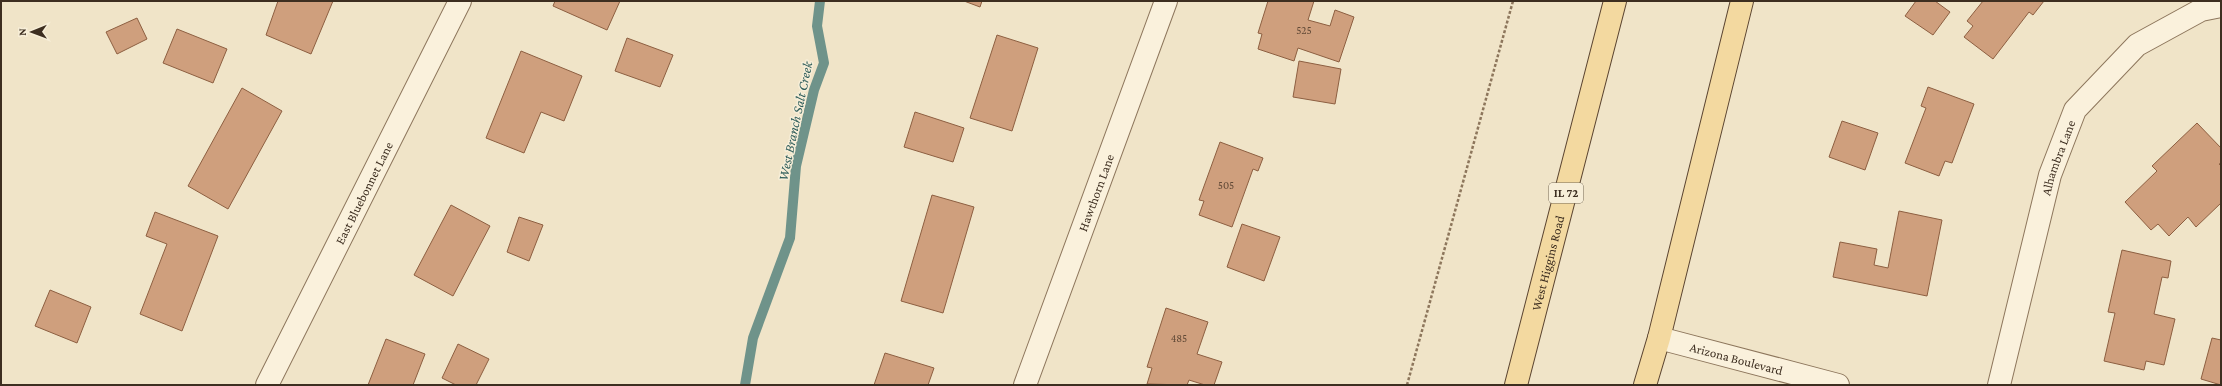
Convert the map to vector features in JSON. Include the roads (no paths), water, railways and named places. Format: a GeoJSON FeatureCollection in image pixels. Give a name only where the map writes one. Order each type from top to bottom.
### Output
{"type":"FeatureCollection","features":[{"type":"Feature","properties":{"kind":"main road","name":"West Higgins Road"},"geometry":{"type":"LineString","coordinates":[[1516,385],[1616,1]]}},
{"type":"Feature","properties":{"kind":"main road"},"geometry":{"type":"LineString","coordinates":[[1645,385],[1659,338],[1742,1]]}},
{"type":"Feature","properties":{"kind":"street","name":"East Bluebonnet Lane"},"geometry":{"type":"LineString","coordinates":[[267,385],[460,1]]}},
{"type":"Feature","properties":{"kind":"street","name":"Hawthorn Lane"},"geometry":{"type":"LineString","coordinates":[[1025,385],[1166,1]]}},
{"type":"Feature","properties":{"kind":"street","name":"Alhambra Lane"},"geometry":{"type":"LineString","coordinates":[[1999,385],[2050,175],[2075,110],[2137,45],[2201,10],[2221,6]]}},
{"type":"Feature","properties":{"kind":"street","name":"Arizona Boulevard"},"geometry":{"type":"LineString","coordinates":[[1659,338],[1838,385]]}},
{"type":"Feature","properties":{"kind":"waterway","name":"West Branch Salt Creek"},"geometry":{"type":"LineString","coordinates":[[745,385],[753,338],[790,238],[796,166],[814,90],[824,63],[817,26],[820,1]]}}]}
